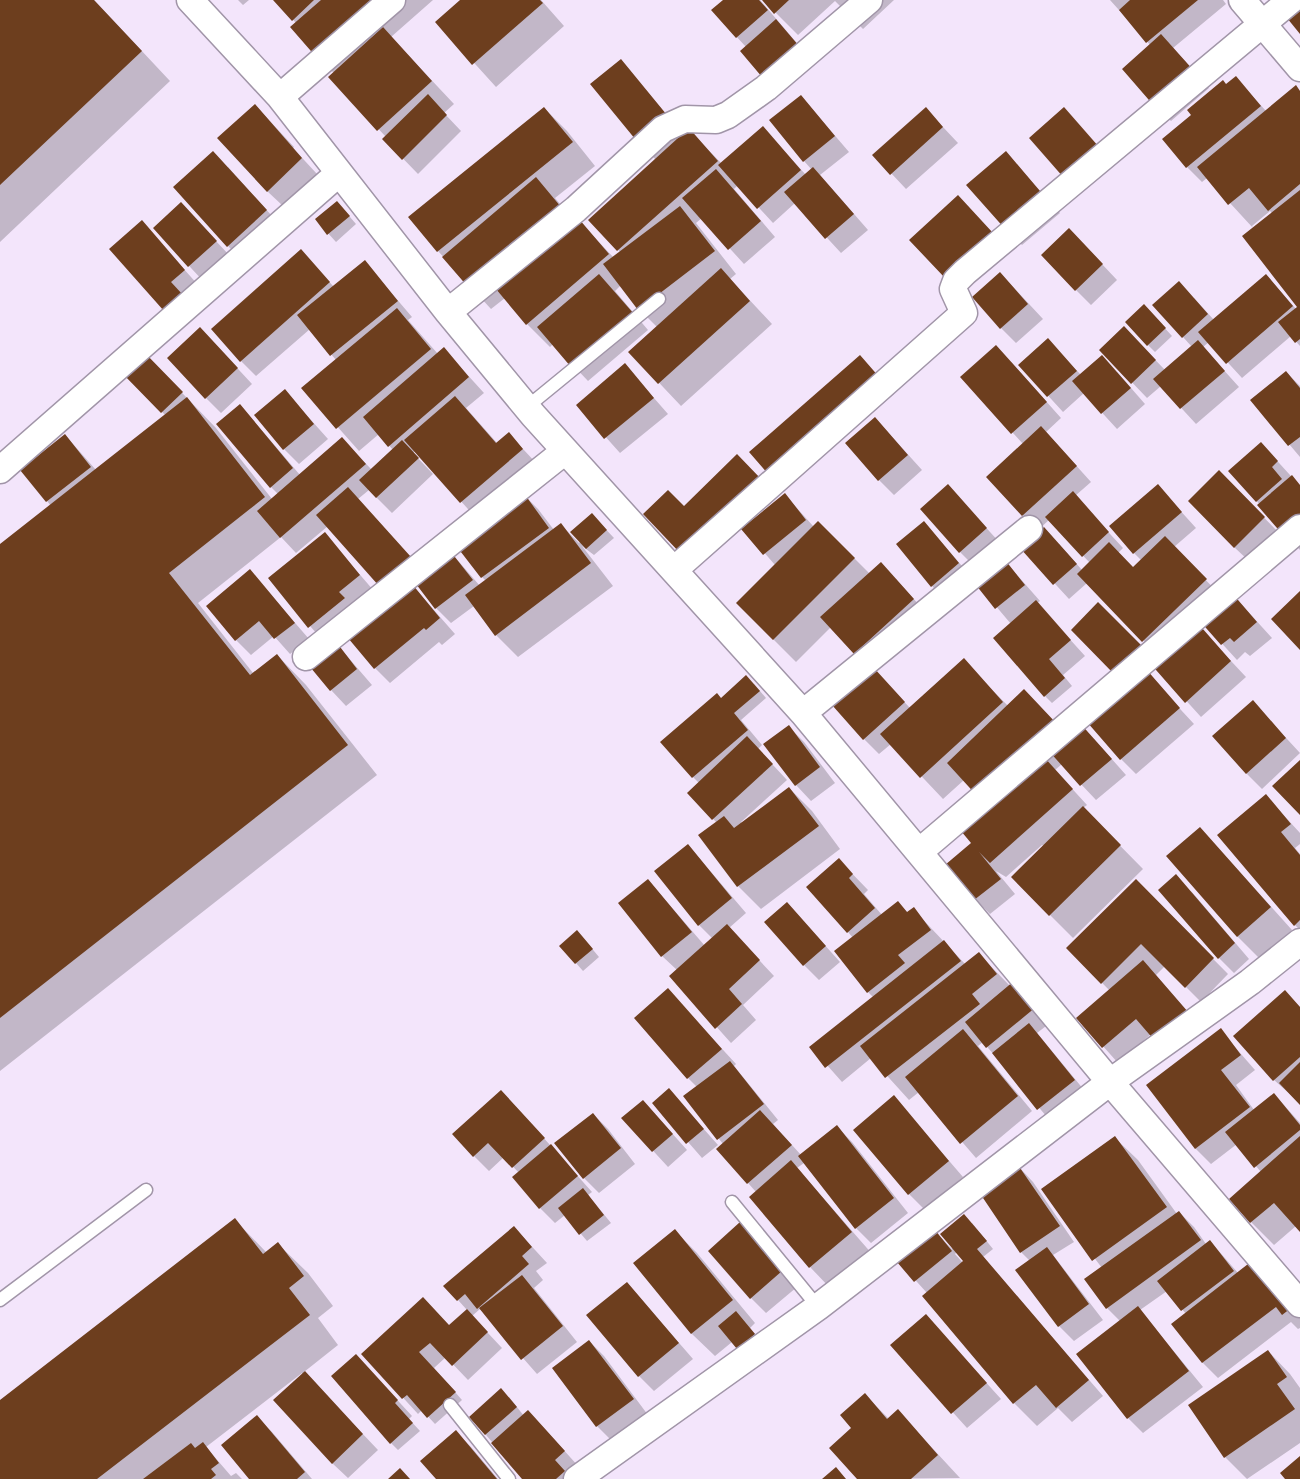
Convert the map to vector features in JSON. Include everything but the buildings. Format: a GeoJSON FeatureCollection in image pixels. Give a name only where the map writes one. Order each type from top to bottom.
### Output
{"type":"FeatureCollection","features":[{"type":"Feature","properties":{"kind":"street"},"geometry":{"type":"LineString","coordinates":[[190,0],[280,97],[448,312],[527,408],[804,712],[1110,1082],[1300,1304]]}},
{"type":"Feature","properties":{"kind":"street"},"geometry":{"type":"LineString","coordinates":[[280,97],[392,0]]}},
{"type":"Feature","properties":{"kind":"street"},"geometry":{"type":"LineString","coordinates":[[448,312],[576,209],[663,129],[685,119],[716,120],[733,112],[766,88],[869,0]]}},
{"type":"Feature","properties":{"kind":"street"},"geometry":{"type":"LineString","coordinates":[[1242,0],[1300,68]]}},
{"type":"Feature","properties":{"kind":"street"},"geometry":{"type":"LineString","coordinates":[[674,570],[964,313],[952,289],[956,281],[965,272],[1291,0]]}},
{"type":"Feature","properties":{"kind":"street"},"geometry":{"type":"LineString","coordinates":[[0,470],[339,173]]}},
{"type":"Feature","properties":{"kind":"street"},"geometry":{"type":"LineString","coordinates":[[306,657],[565,451]]}},
{"type":"Feature","properties":{"kind":"street"},"geometry":{"type":"LineString","coordinates":[[804,712],[1028,528]]}},
{"type":"Feature","properties":{"kind":"street"},"geometry":{"type":"LineString","coordinates":[[919,852],[1300,528]]}},
{"type":"Feature","properties":{"kind":"street"},"geometry":{"type":"LineString","coordinates":[[577,1479],[818,1306],[1110,1082],[1250,982],[1300,942]]}},
{"type":"Feature","properties":{"kind":"lane"},"geometry":{"type":"LineString","coordinates":[[527,408],[659,299]]}},
{"type":"Feature","properties":{"kind":"lane"},"geometry":{"type":"LineString","coordinates":[[0,1300],[146,1190]]}},
{"type":"Feature","properties":{"kind":"lane"},"geometry":{"type":"LineString","coordinates":[[732,1202],[818,1306]]}},
{"type":"Feature","properties":{"kind":"lane"},"geometry":{"type":"LineString","coordinates":[[450,1405],[509,1479]]}}]}
